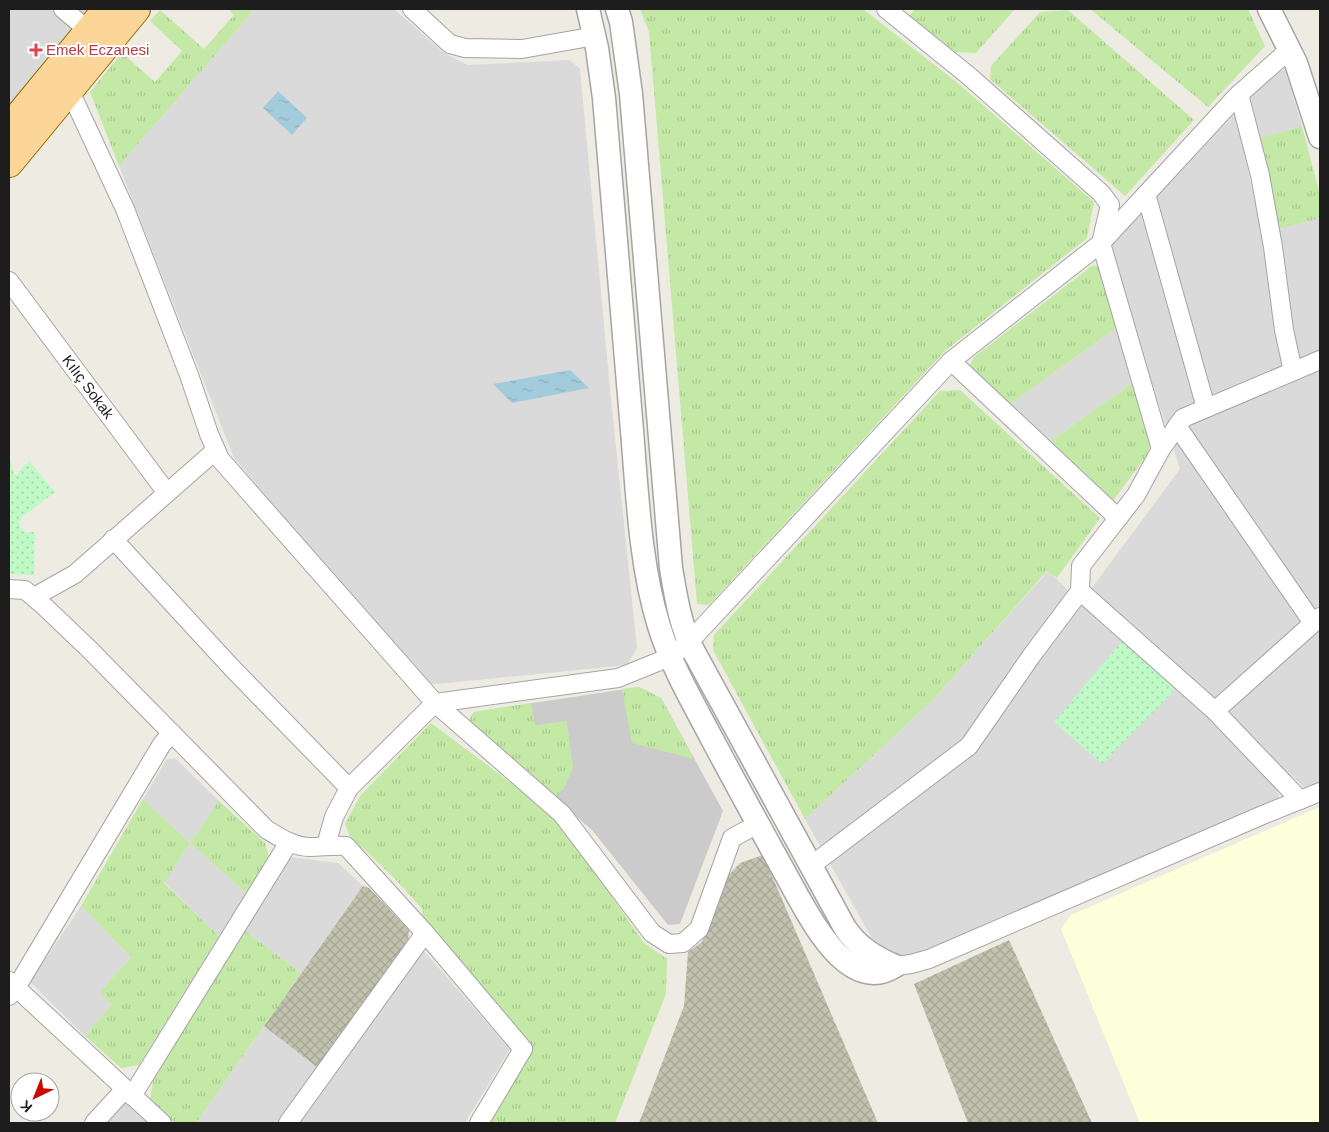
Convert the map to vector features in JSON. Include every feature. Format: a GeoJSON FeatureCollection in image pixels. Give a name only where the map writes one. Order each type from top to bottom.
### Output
{"type":"FeatureCollection","features":[{"type":"Feature","properties":{"kind":"main road"},"geometry":{"type":"LineString","coordinates":[[9,128],[108,9]]}},
{"type":"Feature","properties":{"kind":"main road"},"geometry":{"type":"LineString","coordinates":[[9,163],[136,9]]}},
{"type":"Feature","properties":{"kind":"street"},"geometry":{"type":"LineString","coordinates":[[63,9],[89,31]]}},
{"type":"Feature","properties":{"kind":"street"},"geometry":{"type":"LineString","coordinates":[[412,9],[450,44],[466,48],[522,49],[595,36]]}},
{"type":"Feature","properties":{"kind":"street"},"geometry":{"type":"LineString","coordinates":[[588,9],[595,36],[604,98],[641,525],[651,596],[659,628],[670,657],[697,711],[812,920],[830,947],[845,960],[866,972],[880,973],[895,966],[929,959],[1320,792]]}},
{"type":"Feature","properties":{"kind":"street"},"geometry":{"type":"LineString","coordinates":[[617,9],[621,22],[631,94],[676,599],[689,642],[845,928],[855,942],[870,954],[895,966]]}},
{"type":"Feature","properties":{"kind":"street"},"geometry":{"type":"LineString","coordinates":[[886,9],[969,76],[1101,193],[1110,205],[1101,243],[1161,449]]}},
{"type":"Feature","properties":{"kind":"street"},"geometry":{"type":"LineString","coordinates":[[1269,9],[1305,86],[1320,137]]}},
{"type":"Feature","properties":{"kind":"street"},"geometry":{"type":"LineString","coordinates":[[326,845],[334,817],[349,788],[435,703],[618,678],[670,657],[689,642],[951,361],[1101,243],[1239,94],[1289,50]]}},
{"type":"Feature","properties":{"kind":"street"},"geometry":{"type":"LineString","coordinates":[[69,89],[125,209],[190,375],[209,434],[220,459],[435,703],[562,814],[652,933],[669,944],[683,943],[699,929],[732,838],[758,824]]}},
{"type":"Feature","properties":{"kind":"street"},"geometry":{"type":"LineString","coordinates":[[1239,94],[1260,175],[1273,247],[1284,330],[1293,371]]}},
{"type":"Feature","properties":{"kind":"street"},"geometry":{"type":"LineString","coordinates":[[1146,194],[1206,408]]}},
{"type":"Feature","properties":{"kind":"street","name":"Kılıç Sokak"},"geometry":{"type":"LineString","coordinates":[[9,282],[167,493]]}},
{"type":"Feature","properties":{"kind":"street"},"geometry":{"type":"LineString","coordinates":[[812,865],[969,746],[1032,655],[1080,591],[1080,566],[1136,495],[1161,449],[1183,418],[1320,360]]}},
{"type":"Feature","properties":{"kind":"street"},"geometry":{"type":"LineString","coordinates":[[951,361],[1118,518]]}},
{"type":"Feature","properties":{"kind":"street"},"geometry":{"type":"LineString","coordinates":[[1177,426],[1317,620],[1215,711]]}},
{"type":"Feature","properties":{"kind":"street"},"geometry":{"type":"LineString","coordinates":[[34,597],[75,574],[216,450]]}},
{"type":"Feature","properties":{"kind":"street"},"geometry":{"type":"LineString","coordinates":[[113,539],[232,668],[349,788]]}},
{"type":"Feature","properties":{"kind":"street"},"geometry":{"type":"LineString","coordinates":[[9,589],[25,590],[90,649],[266,830],[289,842],[308,847],[326,845],[346,846],[425,933],[523,1049],[479,1123]]}},
{"type":"Feature","properties":{"kind":"street"},"geometry":{"type":"LineString","coordinates":[[1080,591],[1215,711],[1300,800]]}},
{"type":"Feature","properties":{"kind":"street"},"geometry":{"type":"LineString","coordinates":[[162,1123],[11,988],[162,744],[172,733]]}},
{"type":"Feature","properties":{"kind":"street"},"geometry":{"type":"LineString","coordinates":[[94,1123],[129,1092],[289,842]]}},
{"type":"Feature","properties":{"kind":"street"},"geometry":{"type":"LineString","coordinates":[[288,1123],[425,933]]}},
{"type":"Feature","properties":{"kind":"shaded area"},"geometry":{"type":"Polygon","coordinates":[[[9,9],[100,9],[9,120],[9,9]]]}},
{"type":"Feature","properties":{"kind":"shaded area"},"geometry":{"type":"Polygon","coordinates":[[[255,9],[394,9],[444,53],[468,65],[570,60],[580,69],[637,648],[627,665],[427,685],[234,458],[119,166],[255,9]]]}},
{"type":"Feature","properties":{"kind":"shaded area"},"geometry":{"type":"Polygon","coordinates":[[[1285,69],[1302,126],[1242,144],[1262,233],[1320,218],[1320,782],[1305,788],[1091,589],[1180,469],[1108,248],[1271,76],[1285,69]]]}},
{"type":"Feature","properties":{"kind":"shaded area"},"geometry":{"type":"Polygon","coordinates":[[[1116,328],[1134,382],[1048,443],[1009,405],[1116,328]]]}},
{"type":"Feature","properties":{"kind":"shaded area"},"geometry":{"type":"Polygon","coordinates":[[[1048,571],[1122,641],[1175,684],[1208,716],[1278,790],[1279,798],[909,957],[892,956],[874,942],[805,819],[932,701],[1048,571]]]}},
{"type":"Feature","properties":{"kind":"shaded area"},"geometry":{"type":"Polygon","coordinates":[[[639,687],[661,698],[723,811],[680,924],[668,925],[592,830],[467,723],[474,712],[639,687]]]}},
{"type":"Feature","properties":{"kind":"shaded area"},"geometry":{"type":"Polygon","coordinates":[[[175,758],[219,801],[190,843],[143,799],[167,759],[175,758]]]}},
{"type":"Feature","properties":{"kind":"shaded area"},"geometry":{"type":"Polygon","coordinates":[[[1320,807],[1320,1123],[1140,1123],[1061,929],[1071,915],[1320,807]]]}},
{"type":"Feature","properties":{"kind":"shaded area"},"geometry":{"type":"Polygon","coordinates":[[[190,843],[246,893],[219,936],[164,882],[190,843]]]}},
{"type":"Feature","properties":{"kind":"shaded area"},"geometry":{"type":"Polygon","coordinates":[[[763,855],[878,1123],[639,1123],[684,1006],[688,952],[702,942],[724,880],[740,863],[763,855]]]}},
{"type":"Feature","properties":{"kind":"shaded area"},"geometry":{"type":"Polygon","coordinates":[[[289,857],[338,863],[363,886],[301,973],[244,930],[289,857]]]}},
{"type":"Feature","properties":{"kind":"shaded area"},"geometry":{"type":"Polygon","coordinates":[[[363,886],[369,888],[409,930],[408,944],[318,1068],[264,1026],[363,886]]]}},
{"type":"Feature","properties":{"kind":"shaded area"},"geometry":{"type":"Polygon","coordinates":[[[81,906],[131,957],[100,992],[111,1005],[85,1036],[30,982],[81,906]]]}},
{"type":"Feature","properties":{"kind":"shaded area"},"geometry":{"type":"Polygon","coordinates":[[[1009,940],[1092,1123],[968,1123],[914,984],[1009,940]]]}},
{"type":"Feature","properties":{"kind":"shaded area"},"geometry":{"type":"Polygon","coordinates":[[[422,949],[510,1049],[465,1123],[297,1123],[422,949]]]}},
{"type":"Feature","properties":{"kind":"shaded area"},"geometry":{"type":"Polygon","coordinates":[[[264,1026],[318,1068],[279,1123],[196,1123],[264,1026]]]}},
{"type":"Feature","properties":{"kind":"shaded area"},"geometry":{"type":"Polygon","coordinates":[[[126,1100],[151,1123],[105,1123],[126,1100]]]}},
{"type":"Feature","properties":{"kind":"green space"},"geometry":{"type":"Polygon","coordinates":[[[228,9],[255,9],[119,166],[90,92],[122,53],[155,82],[182,51],[150,21],[160,10],[204,49],[234,15],[228,9]]]}},
{"type":"Feature","properties":{"kind":"green space"},"geometry":{"type":"Polygon","coordinates":[[[640,9],[863,9],[960,85],[1094,202],[1087,238],[945,351],[709,605],[697,604],[649,32],[640,9]]]}},
{"type":"Feature","properties":{"kind":"green space"},"geometry":{"type":"Polygon","coordinates":[[[915,9],[1015,9],[976,53],[955,52],[909,16],[915,9]]]}},
{"type":"Feature","properties":{"kind":"green space"},"geometry":{"type":"Polygon","coordinates":[[[1090,9],[1248,9],[1265,46],[1208,107],[1090,9]]]}},
{"type":"Feature","properties":{"kind":"green space"},"geometry":{"type":"Polygon","coordinates":[[[1068,10],[1194,120],[1125,196],[990,79],[991,66],[1040,12],[1068,10]]]}},
{"type":"Feature","properties":{"kind":"green space"},"geometry":{"type":"Polygon","coordinates":[[[1302,126],[1320,195],[1320,218],[1278,229],[1257,139],[1302,126]]]}},
{"type":"Feature","properties":{"kind":"green space"},"geometry":{"type":"Polygon","coordinates":[[[1093,265],[1099,267],[1116,328],[1009,405],[969,367],[974,357],[1093,265]]]}},
{"type":"Feature","properties":{"kind":"green space"},"geometry":{"type":"Polygon","coordinates":[[[1134,382],[1151,440],[1148,454],[1112,502],[1048,443],[1134,382]]]}},
{"type":"Feature","properties":{"kind":"green space"},"geometry":{"type":"Polygon","coordinates":[[[960,390],[1100,518],[1057,578],[1047,571],[932,701],[805,819],[713,650],[714,635],[940,391],[960,390]]]}},
{"type":"Feature","properties":{"kind":"green space"},"geometry":{"type":"Polygon","coordinates":[[[9,455],[14,474],[17,475],[29,461],[55,492],[23,516],[19,523],[20,528],[25,532],[35,532],[34,575],[9,574],[9,455]]]}},
{"type":"Feature","properties":{"kind":"green space"},"geometry":{"type":"Polygon","coordinates":[[[1122,641],[1175,684],[1171,694],[1102,764],[1054,722],[1122,641]]]}},
{"type":"Feature","properties":{"kind":"green space"},"geometry":{"type":"Polygon","coordinates":[[[639,687],[661,698],[694,759],[632,743],[622,689],[639,687]]]}},
{"type":"Feature","properties":{"kind":"green space"},"geometry":{"type":"Polygon","coordinates":[[[531,703],[535,725],[567,721],[573,768],[564,788],[555,798],[467,723],[474,712],[531,703]]]}},
{"type":"Feature","properties":{"kind":"green space"},"geometry":{"type":"Polygon","coordinates":[[[431,723],[558,818],[644,943],[667,959],[666,994],[615,1123],[485,1123],[530,1045],[423,921],[422,909],[363,848],[352,842],[345,824],[360,796],[431,723]]]}},
{"type":"Feature","properties":{"kind":"green space"},"geometry":{"type":"Polygon","coordinates":[[[143,799],[190,843],[164,883],[219,936],[139,1065],[121,1068],[85,1036],[111,1005],[100,992],[131,957],[81,906],[143,799]]]}},
{"type":"Feature","properties":{"kind":"green space"},"geometry":{"type":"Polygon","coordinates":[[[219,801],[265,843],[269,856],[246,893],[190,843],[219,801]]]}},
{"type":"Feature","properties":{"kind":"green space"},"geometry":{"type":"Polygon","coordinates":[[[244,930],[301,973],[196,1123],[175,1123],[150,1100],[154,1074],[244,930]]]}},
{"type":"Feature","properties":{"kind":"water"},"geometry":{"type":"Polygon","coordinates":[[[278,91],[307,118],[292,135],[263,108],[278,91]]]}},
{"type":"Feature","properties":{"kind":"water"},"geometry":{"type":"Polygon","coordinates":[[[570,370],[589,388],[512,403],[493,384],[570,370]]]}},
{"type":"Feature","properties":{"kind":"place","name":"Emek Eczanesi"},"geometry":{"type":"Point","coordinates":[36,50]}}]}
